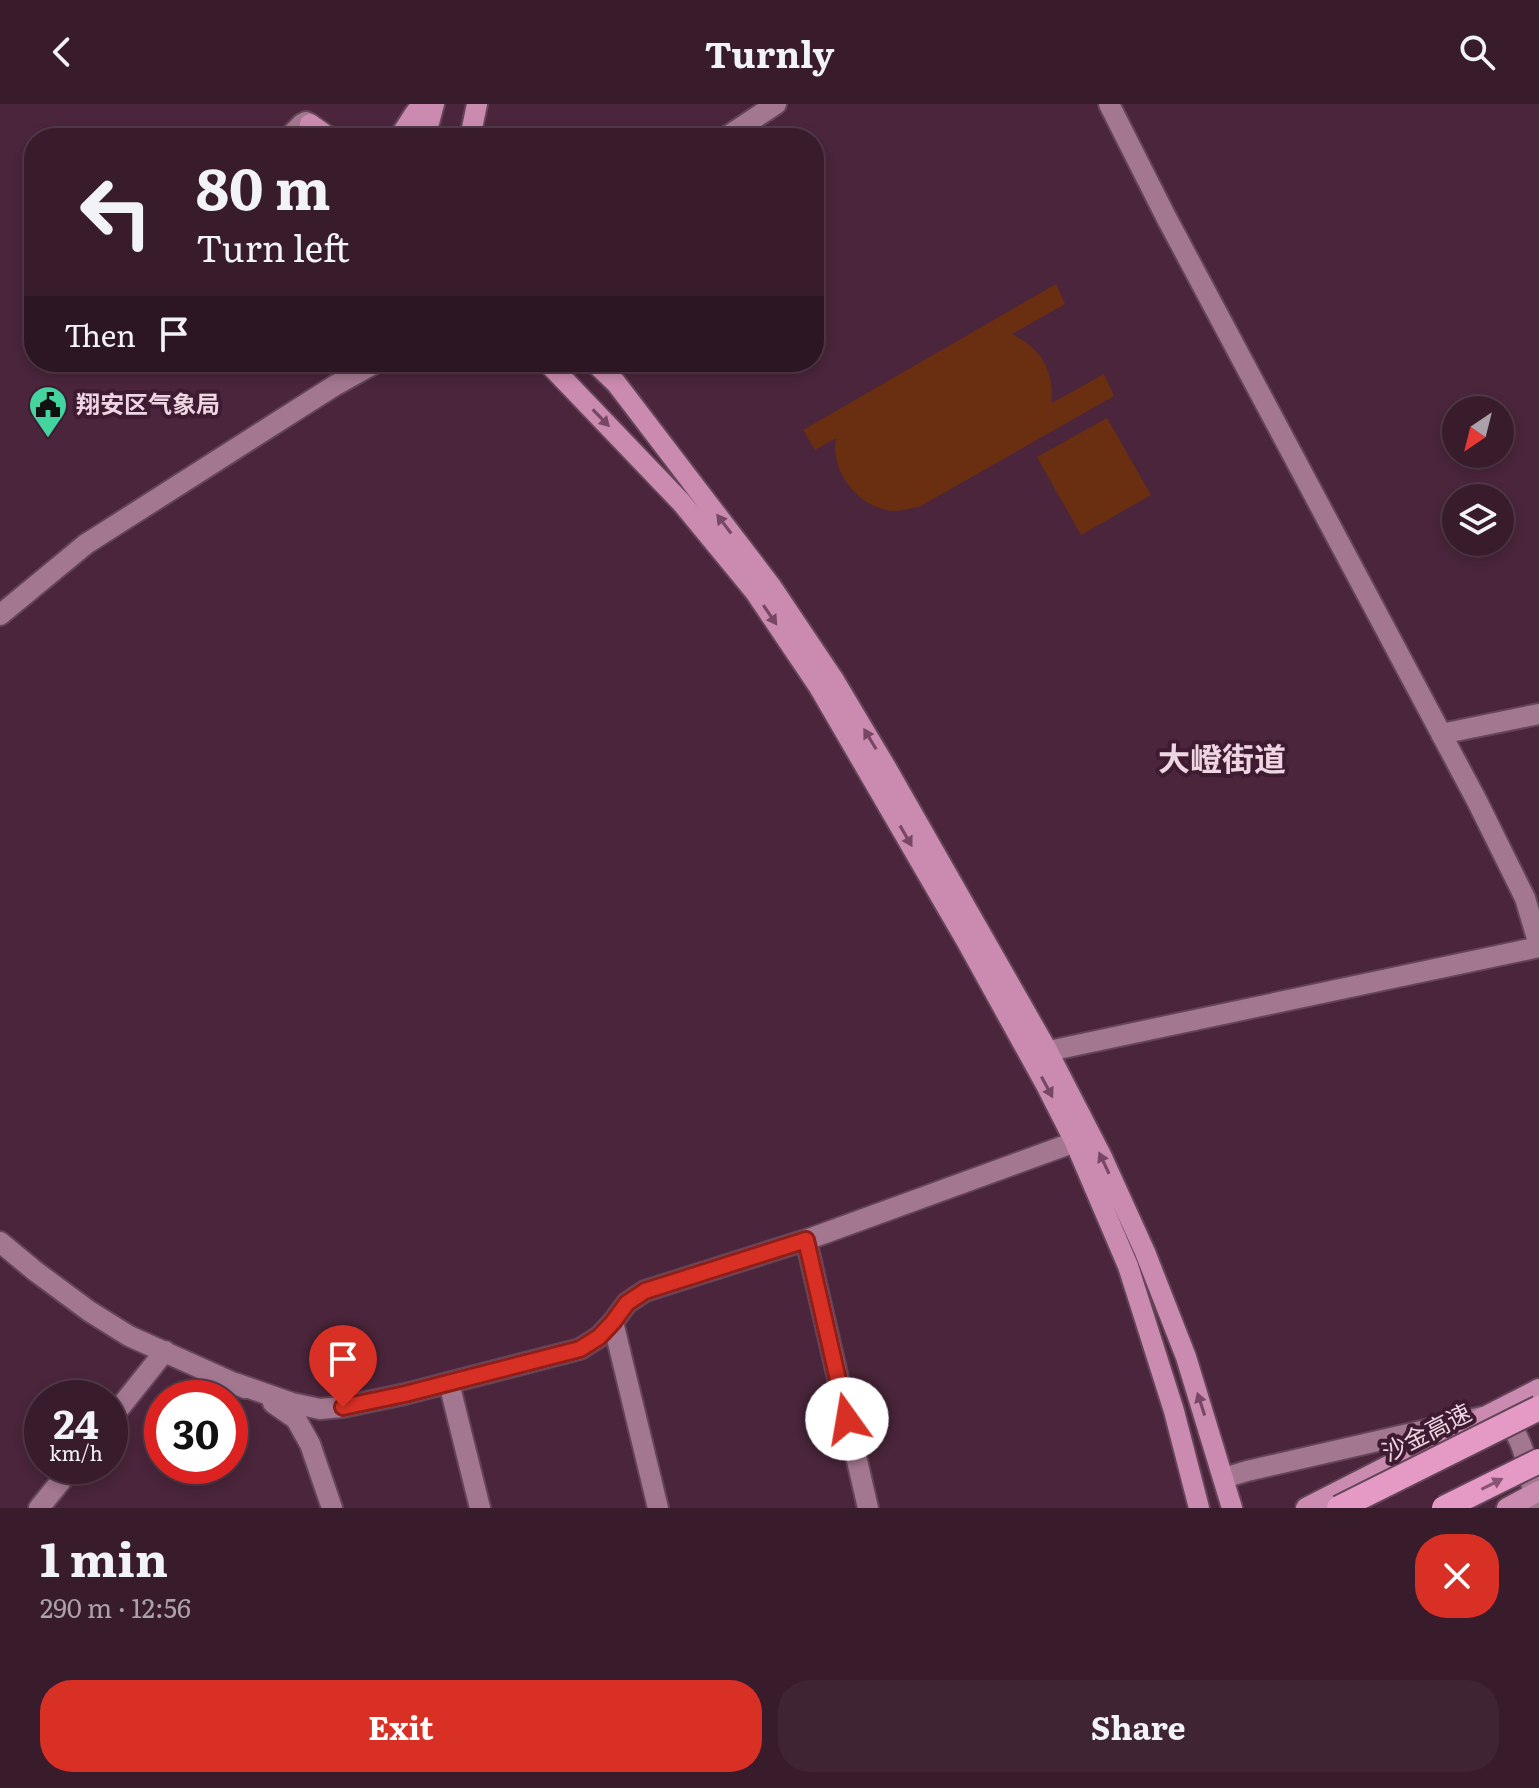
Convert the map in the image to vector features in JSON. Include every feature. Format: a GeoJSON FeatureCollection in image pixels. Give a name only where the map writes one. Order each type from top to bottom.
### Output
{"type":"FeatureCollection","features":[{"type":"Feature","properties":{"kind":"highway","name":"沙金高速"},"geometry":{"type":"LineString","coordinates":[[1339,1508],[1539,1408]]}},
{"type":"Feature","properties":{"kind":"highway"},"geometry":{"type":"LineString","coordinates":[[1444,1508],[1539,1461]]}},
{"type":"Feature","properties":{"kind":"main road"},"geometry":{"type":"LineString","coordinates":[[406,128],[413,113],[423,104]]}},
{"type":"Feature","properties":{"kind":"main road"},"geometry":{"type":"LineString","coordinates":[[428,128],[434,104]]}},
{"type":"Feature","properties":{"kind":"main road"},"geometry":{"type":"LineString","coordinates":[[472,128],[477,104]]}},
{"type":"Feature","properties":{"kind":"main road"},"geometry":{"type":"LineString","coordinates":[[310,124],[316,128]]}},
{"type":"Feature","properties":{"kind":"main road"},"geometry":{"type":"LineString","coordinates":[[557,372],[681,502],[755,592],[819,687],[967,942],[1102,1157],[1145,1252],[1186,1357],[1232,1508]]}},
{"type":"Feature","properties":{"kind":"main road"},"geometry":{"type":"LineString","coordinates":[[604,372],[771,586],[834,680],[887,769],[1038,1053],[1128,1266],[1174,1411],[1199,1508]]}},
{"type":"Feature","properties":{"kind":"main road"},"geometry":{"type":"LineString","coordinates":[[1306,1508],[1539,1389]]}},
{"type":"Feature","properties":{"kind":"main road"},"geometry":{"type":"LineString","coordinates":[[1507,1508],[1536,1498]]}},
{"type":"Feature","properties":{"kind":"street"},"geometry":{"type":"LineString","coordinates":[[740,128],[776,104]]}},
{"type":"Feature","properties":{"kind":"street"},"geometry":{"type":"LineString","coordinates":[[1038,1053],[1539,946],[1525,898],[1166,217],[1116,107]]}},
{"type":"Feature","properties":{"kind":"street"},"geometry":{"type":"LineString","coordinates":[[298,128],[306,122],[310,124]]}},
{"type":"Feature","properties":{"kind":"street"},"geometry":{"type":"LineString","coordinates":[[334,386],[335,372]]}},
{"type":"Feature","properties":{"kind":"street"},"geometry":{"type":"LineString","coordinates":[[334,386],[349,372]]}},
{"type":"Feature","properties":{"kind":"street"},"geometry":{"type":"LineString","coordinates":[[0,615],[86,544],[359,372]]}},
{"type":"Feature","properties":{"kind":"street"},"geometry":{"type":"LineString","coordinates":[[612,372],[616,383]]}},
{"type":"Feature","properties":{"kind":"street"},"geometry":{"type":"LineString","coordinates":[[1441,734],[1539,714]]}},
{"type":"Feature","properties":{"kind":"street"},"geometry":{"type":"LineString","coordinates":[[248,1388],[320,1409],[343,1407],[580,1349],[599,1337],[627,1303],[645,1291],[806,1240],[1075,1142]]}},
{"type":"Feature","properties":{"kind":"street"},"geometry":{"type":"LineString","coordinates":[[806,1240],[868,1508]]}},
{"type":"Feature","properties":{"kind":"street"},"geometry":{"type":"LineString","coordinates":[[0,1242],[89,1311],[129,1336],[228,1380]]}},
{"type":"Feature","properties":{"kind":"street"},"geometry":{"type":"LineString","coordinates":[[613,1322],[658,1508]]}},
{"type":"Feature","properties":{"kind":"street"},"geometry":{"type":"LineString","coordinates":[[128,1397],[165,1351]]}},
{"type":"Feature","properties":{"kind":"street"},"geometry":{"type":"LineString","coordinates":[[449,1383],[480,1508]]}},
{"type":"Feature","properties":{"kind":"street"},"geometry":{"type":"LineString","coordinates":[[248,1389],[296,1419],[309,1442],[332,1508]]}},
{"type":"Feature","properties":{"kind":"street"},"geometry":{"type":"LineString","coordinates":[[309,1442],[311,1416],[320,1409]]}},
{"type":"Feature","properties":{"kind":"street"},"geometry":{"type":"LineString","coordinates":[[1224,1478],[1482,1417],[1498,1417],[1515,1430],[1536,1498]]}},
{"type":"Feature","properties":{"kind":"street"},"geometry":{"type":"LineString","coordinates":[[39,1508],[58,1484]]}},
{"type":"Feature","properties":{"kind":"shaded area"},"geometry":{"type":"Polygon","coordinates":[[[1056,284],[1065,304],[1012,334],[1039,354],[1044,362],[1051,381],[1052,403],[1104,374],[1114,396],[919,507],[903,510],[882,509],[856,493],[839,467],[835,452],[836,438],[815,450],[803,430],[1056,284]]]}},
{"type":"Feature","properties":{"kind":"shaded area"},"geometry":{"type":"Polygon","coordinates":[[[1107,418],[1151,495],[1081,535],[1037,457],[1107,418]]]}},
{"type":"Feature","properties":{"kind":"place","name":"翔安区气象局"},"geometry":{"type":"Point","coordinates":[48,439]}},
{"type":"Feature","properties":{"kind":"district","name":"大嶝街道"},"geometry":{"type":"Point","coordinates":[1222,760]}},
{"type":"Feature","properties":{"kind":"route"},"geometry":{"type":"LineString","coordinates":[[343,1407],[580,1349],[599,1337],[627,1303],[645,1291],[806,1240],[847,1419]]}}]}
